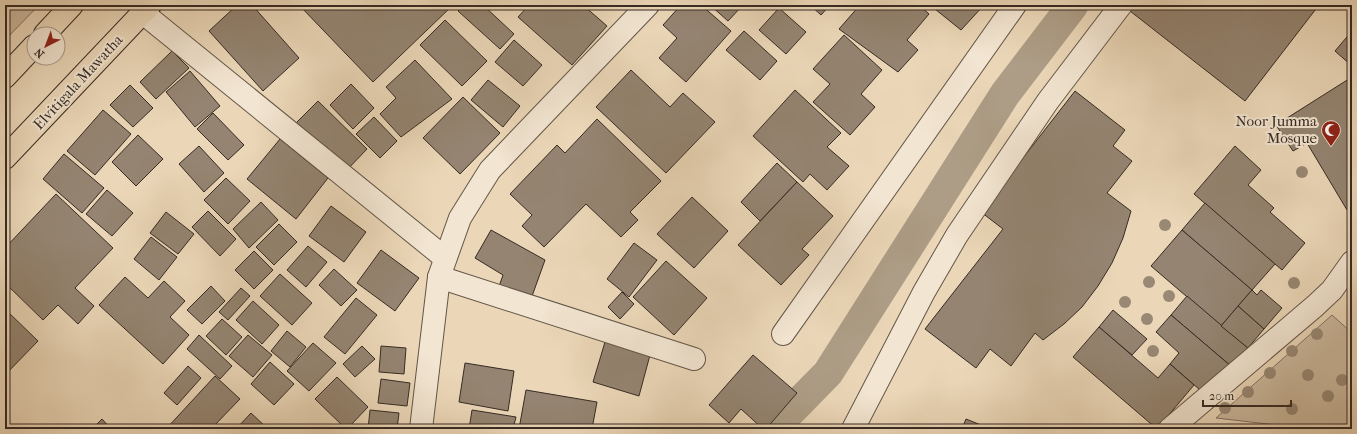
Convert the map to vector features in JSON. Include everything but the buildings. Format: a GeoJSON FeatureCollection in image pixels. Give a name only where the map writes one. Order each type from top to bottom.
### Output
{"type":"FeatureCollection","features":[{"type":"Feature","properties":{"kind":"highway"},"geometry":{"type":"LineString","coordinates":[[52,26],[72,5]]}},
{"type":"Feature","properties":{"kind":"highway","name":"Elvitigala Mawatha"},"geometry":{"type":"LineString","coordinates":[[5,158],[147,9]]}},
{"type":"Feature","properties":{"kind":"highway"},"geometry":{"type":"LineString","coordinates":[[5,77],[26,55]]}},
{"type":"Feature","properties":{"kind":"street"},"geometry":{"type":"LineString","coordinates":[[421,429],[442,267],[460,218],[490,170],[648,5]]}},
{"type":"Feature","properties":{"kind":"street"},"geometry":{"type":"LineString","coordinates":[[783,334],[1015,5]]}},
{"type":"Feature","properties":{"kind":"street"},"geometry":{"type":"LineString","coordinates":[[853,429],[924,292],[957,235],[1048,101],[1121,5]]}},
{"type":"Feature","properties":{"kind":"street"},"geometry":{"type":"LineString","coordinates":[[147,9],[442,267],[694,359]]}},
{"type":"Feature","properties":{"kind":"street"},"geometry":{"type":"LineString","coordinates":[[1170,429],[1315,306],[1332,290],[1352,262]]}},
{"type":"Feature","properties":{"kind":"shaded area"},"geometry":{"type":"Polygon","coordinates":[[[5,5],[39,5],[5,40],[5,5]]]}},
{"type":"Feature","properties":{"kind":"shaded area"},"geometry":{"type":"Polygon","coordinates":[[[1332,315],[1352,333],[1352,429],[1311,429],[1216,418],[1332,315]]]}},
{"type":"Feature","properties":{"kind":"waterway"},"geometry":{"type":"LineString","coordinates":[[773,429],[828,373],[1005,94],[1073,5]]}},
{"type":"Feature","properties":{"kind":"place","name":"Noor Jumma Mosque"},"geometry":{"type":"Point","coordinates":[1331,147]}}]}
